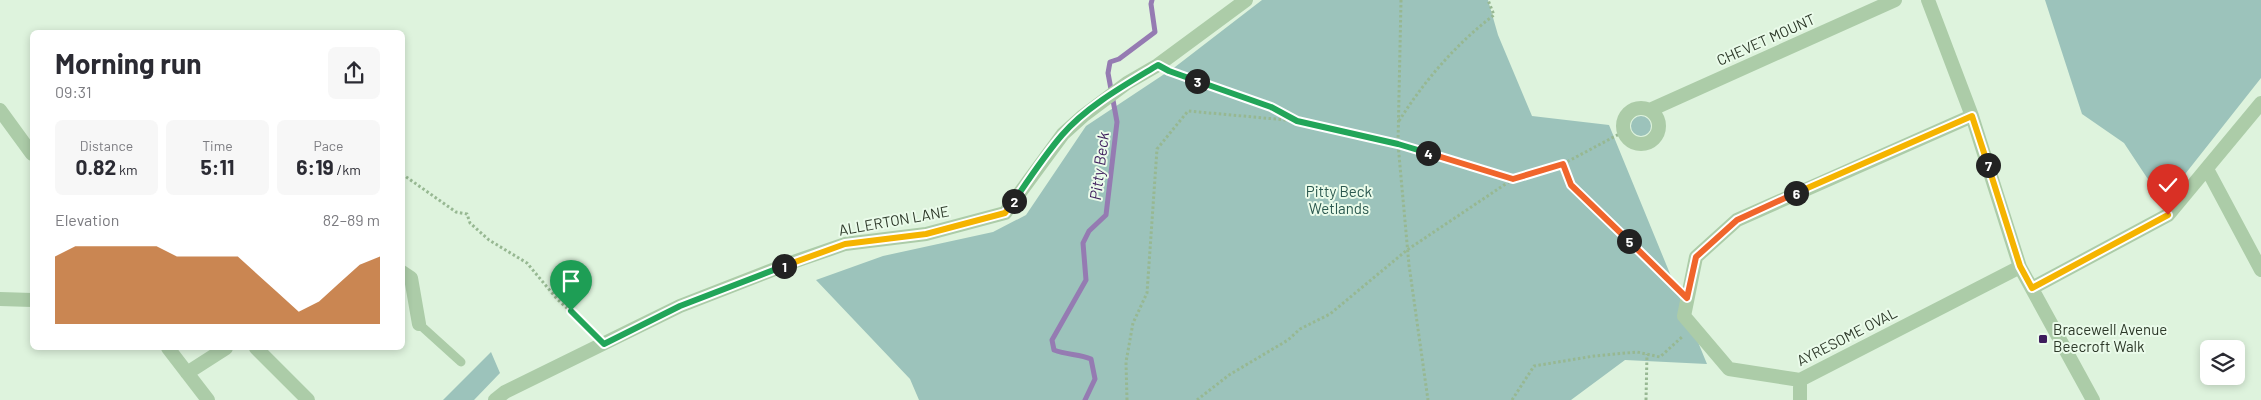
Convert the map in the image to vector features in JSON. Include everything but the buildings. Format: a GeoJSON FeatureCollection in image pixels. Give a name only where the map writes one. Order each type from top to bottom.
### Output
{"type":"FeatureCollection","features":[{"type":"Feature","properties":{"kind":"street","name":"ALLERTON LANE"},"geometry":{"type":"LineString","coordinates":[[495,400],[506,392],[680,306],[845,244],[926,234],[1005,213],[1063,134],[1083,116],[1158,65],[1246,0]]}},
{"type":"Feature","properties":{"kind":"street","name":"CHEVET MOUNT"},"geometry":{"type":"LineString","coordinates":[[1650,110],[1895,0]]}},
{"type":"Feature","properties":{"kind":"street"},"geometry":{"type":"LineString","coordinates":[[1928,0],[1972,116],[2020,266],[2093,400]]}},
{"type":"Feature","properties":{"kind":"street"},"geometry":{"type":"LineString","coordinates":[[2032,288],[2168,215],[2261,103]]}},
{"type":"Feature","properties":{"kind":"street"},"geometry":{"type":"LineString","coordinates":[[1643,108],[1650,110],[1660,126],[1654,139],[1642,145],[1630,141],[1623,132],[1624,119],[1631,111],[1643,108]]}},
{"type":"Feature","properties":{"kind":"street"},"geometry":{"type":"LineString","coordinates":[[0,110],[30,151]]}},
{"type":"Feature","properties":{"kind":"street","name":"AYRESOME OVAL"},"geometry":{"type":"LineString","coordinates":[[1972,116],[1737,220],[1696,257],[1684,316],[1729,369],[1800,380],[2020,266]]}},
{"type":"Feature","properties":{"kind":"street"},"geometry":{"type":"LineString","coordinates":[[2208,169],[2261,270]]}},
{"type":"Feature","properties":{"kind":"street"},"geometry":{"type":"LineString","coordinates":[[405,274],[411,278],[419,324]]}},
{"type":"Feature","properties":{"kind":"street"},"geometry":{"type":"LineString","coordinates":[[0,299],[30,300]]}},
{"type":"Feature","properties":{"kind":"street"},"geometry":{"type":"LineString","coordinates":[[170,350],[208,400]]}},
{"type":"Feature","properties":{"kind":"street"},"geometry":{"type":"LineString","coordinates":[[187,373],[223,350]]}},
{"type":"Feature","properties":{"kind":"street"},"geometry":{"type":"LineString","coordinates":[[258,350],[308,400]]}},
{"type":"Feature","properties":{"kind":"street"},"geometry":{"type":"LineString","coordinates":[[1800,380],[1800,400]]}},
{"type":"Feature","properties":{"kind":"lane"},"geometry":{"type":"LineString","coordinates":[[419,324],[462,362]]}},
{"type":"Feature","properties":{"kind":"path"},"geometry":{"type":"LineString","coordinates":[[1401,0],[1398,144],[1407,250],[1428,400]]}},
{"type":"Feature","properties":{"kind":"path"},"geometry":{"type":"LineString","coordinates":[[1398,123],[1428,80],[1471,32],[1494,15],[1488,0]]}},
{"type":"Feature","properties":{"kind":"path"},"geometry":{"type":"LineString","coordinates":[[1158,65],[1169,71],[1271,107],[1297,121]]}},
{"type":"Feature","properties":{"kind":"path"},"geometry":{"type":"LineString","coordinates":[[1127,400],[1126,362],[1133,323],[1147,293],[1157,149],[1188,111],[1297,121],[1398,144],[1513,179]]}},
{"type":"Feature","properties":{"kind":"path"},"geometry":{"type":"LineString","coordinates":[[1198,399],[1229,375],[1288,340],[1300,329],[1330,314],[1407,250],[1513,179],[1563,164],[1623,132]]}},
{"type":"Feature","properties":{"kind":"path"},"geometry":{"type":"LineString","coordinates":[[1563,164],[1571,185],[1687,298]]}},
{"type":"Feature","properties":{"kind":"path"},"geometry":{"type":"LineString","coordinates":[[405,176],[456,212],[467,214],[470,223],[489,240],[527,263],[557,299],[604,344]]}},
{"type":"Feature","properties":{"kind":"path"},"geometry":{"type":"LineString","coordinates":[[1512,400],[1534,366],[1594,356],[1637,352],[1660,357],[1693,326]]}},
{"type":"Feature","properties":{"kind":"path"},"geometry":{"type":"LineString","coordinates":[[1646,400],[1647,354]]}},
{"type":"Feature","properties":{"kind":"green space","name":"Pitty Beck Wetlands"},"geometry":{"type":"Polygon","coordinates":[[[1262,0],[1488,0],[1498,35],[1532,116],[1609,125],[1707,364],[1625,360],[1571,400],[919,400],[910,379],[816,280],[883,256],[993,232],[1026,215],[1086,126],[1175,67],[1262,0]]]}},
{"type":"Feature","properties":{"kind":"green space"},"geometry":{"type":"Polygon","coordinates":[[[2045,0],[2261,0],[2261,78],[2163,202],[2124,143],[2082,114],[2045,0]]]}},
{"type":"Feature","properties":{"kind":"green space"},"geometry":{"type":"Polygon","coordinates":[[[1641,116],[1648,119],[1651,126],[1648,133],[1641,136],[1634,133],[1631,126],[1634,119],[1641,116]]]}},
{"type":"Feature","properties":{"kind":"green space"},"geometry":{"type":"Polygon","coordinates":[[[491,352],[500,373],[474,400],[443,400],[491,352]]]}},
{"type":"Feature","properties":{"kind":"waterway","name":"Pitty Beck"},"geometry":{"type":"LineString","coordinates":[[1085,400],[1095,379],[1091,359],[1054,350],[1052,340],[1086,280],[1083,243],[1089,231],[1106,215],[1117,122],[1108,73],[1110,62],[1119,59],[1155,32],[1152,0]]}},
{"type":"Feature","properties":{"kind":"place","name":"Bracewell Avenue Beecroft Walk"},"geometry":{"type":"Point","coordinates":[2043,339]}},
{"type":"Feature","properties":{"kind":"route"},"geometry":{"type":"LineString","coordinates":[[571,311],[604,344],[680,306],[845,244],[926,234],[1005,213],[1063,134],[1083,116],[1127,83],[1158,65],[1169,71],[1271,107],[1297,121],[1398,144],[1513,179],[1563,164],[1571,185],[1687,298],[1696,257],[1737,220],[1972,116],[2020,266],[2032,288],[2168,215]]}}]}
